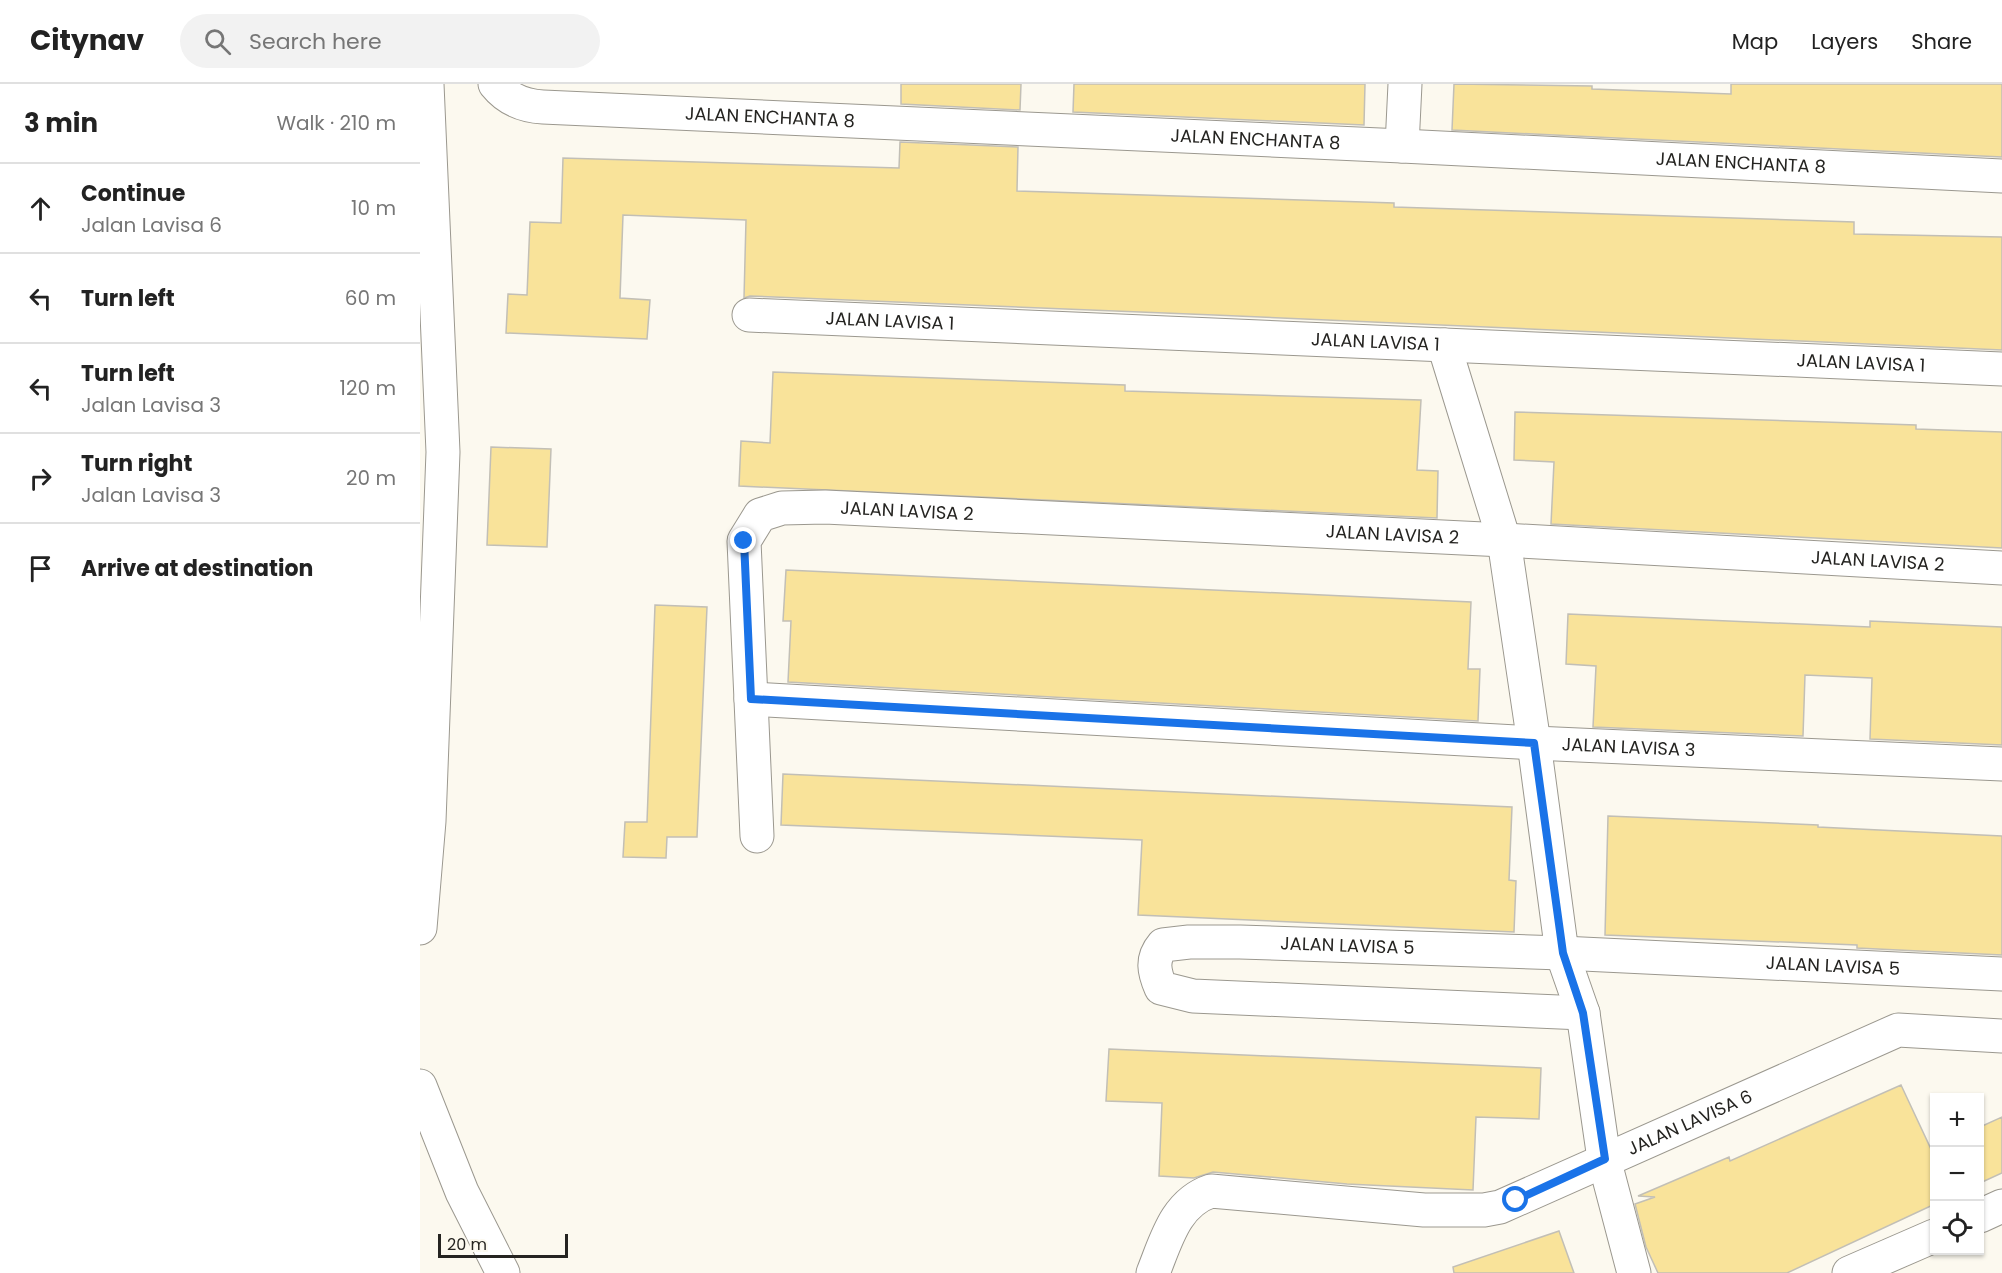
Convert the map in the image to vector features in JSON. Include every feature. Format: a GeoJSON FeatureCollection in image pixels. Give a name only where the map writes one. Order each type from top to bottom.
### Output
{"type":"FeatureCollection","features":[{"type":"Feature","properties":{"kind":"street"},"geometry":{"type":"LineString","coordinates":[[420,928],[429,821],[443,452],[427,84]]}},
{"type":"Feature","properties":{"kind":"street"},"geometry":{"type":"LineString","coordinates":[[1402,146],[1405,84]]}},
{"type":"Feature","properties":{"kind":"street","name":"JALAN ENCHANTA 8"},"geometry":{"type":"LineString","coordinates":[[503,91],[525,106],[2002,176]]}},
{"type":"Feature","properties":{"kind":"street","name":"JALAN LAVISA 1"},"geometry":{"type":"LineString","coordinates":[[749,315],[2002,369]]}},
{"type":"Feature","properties":{"kind":"street"},"geometry":{"type":"LineString","coordinates":[[1444,345],[1504,540],[1563,953],[1583,1013],[1605,1159],[1634,1273]]}},
{"type":"Feature","properties":{"kind":"street","name":"JALAN LAVISA 2"},"geometry":{"type":"LineString","coordinates":[[751,699],[744,541],[760,515],[782,508],[825,507],[1504,540],[2002,568]]}},
{"type":"Feature","properties":{"kind":"street"},"geometry":{"type":"LineString","coordinates":[[751,699],[757,836]]}},
{"type":"Feature","properties":{"kind":"street","name":"JALAN LAVISA 3"},"geometry":{"type":"LineString","coordinates":[[751,699],[1534,743],[2002,764]]}},
{"type":"Feature","properties":{"kind":"street","name":"JALAN LAVISA 5"},"geometry":{"type":"LineString","coordinates":[[1583,1013],[1193,996],[1161,988],[1155,974],[1156,953],[1163,945],[1189,942],[1252,942],[1563,953],[2002,974]]}},
{"type":"Feature","properties":{"kind":"street","name":"JALAN LAVISA 6"},"geometry":{"type":"LineString","coordinates":[[1153,1273],[1169,1231],[1183,1208],[1198,1195],[1211,1191],[1424,1210],[1484,1210],[1500,1207],[1898,1030],[2002,1036]]}},
{"type":"Feature","properties":{"kind":"street"},"geometry":{"type":"LineString","coordinates":[[420,1086],[462,1192],[504,1273]]}},
{"type":"Feature","properties":{"kind":"street"},"geometry":{"type":"LineString","coordinates":[[1984,1214],[2002,1206]]}},
{"type":"Feature","properties":{"kind":"street"},"geometry":{"type":"LineString","coordinates":[[1849,1273],[1930,1238]]}},
{"type":"Feature","properties":{"kind":"building"},"geometry":{"type":"Polygon","coordinates":[[[901,84],[1021,84],[1020,110],[901,104],[901,84]]]}},
{"type":"Feature","properties":{"kind":"building"},"geometry":{"type":"Polygon","coordinates":[[[1074,84],[1365,84],[1364,125],[1073,112],[1074,84]]]}},
{"type":"Feature","properties":{"kind":"building"},"geometry":{"type":"Polygon","coordinates":[[[1454,84],[1592,86],[1592,89],[1731,94],[1731,84],[2002,84],[2002,157],[1452,130],[1454,84]]]}},
{"type":"Feature","properties":{"kind":"building"},"geometry":{"type":"Polygon","coordinates":[[[900,142],[1018,147],[1017,191],[1394,203],[1394,207],[1854,222],[1854,234],[2002,237],[2002,350],[1214,315],[750,296],[744,298],[746,220],[623,215],[620,298],[650,300],[647,339],[506,333],[508,294],[527,295],[530,222],[561,223],[563,158],[899,168],[900,142]]]}},
{"type":"Feature","properties":{"kind":"building"},"geometry":{"type":"Polygon","coordinates":[[[773,372],[1125,385],[1125,391],[1421,400],[1417,470],[1438,471],[1437,518],[739,486],[741,441],[770,443],[773,372]]]}},
{"type":"Feature","properties":{"kind":"building"},"geometry":{"type":"Polygon","coordinates":[[[1515,412],[1916,425],[1916,429],[2002,432],[2002,548],[1551,524],[1554,462],[1514,460],[1515,412]]]}},
{"type":"Feature","properties":{"kind":"building"},"geometry":{"type":"Polygon","coordinates":[[[491,447],[551,449],[547,547],[487,545],[491,447]]]}},
{"type":"Feature","properties":{"kind":"building"},"geometry":{"type":"Polygon","coordinates":[[[786,570],[1471,602],[1468,669],[1480,669],[1478,721],[788,682],[791,621],[783,621],[786,570]]]}},
{"type":"Feature","properties":{"kind":"building"},"geometry":{"type":"Polygon","coordinates":[[[655,605],[707,607],[697,837],[667,837],[666,858],[623,857],[625,822],[647,822],[655,605]]]}},
{"type":"Feature","properties":{"kind":"building"},"geometry":{"type":"Polygon","coordinates":[[[1568,614],[1870,627],[1870,621],[2002,627],[2002,745],[1870,739],[1872,678],[1805,675],[1803,736],[1593,727],[1596,666],[1566,664],[1568,614]]]}},
{"type":"Feature","properties":{"kind":"building"},"geometry":{"type":"Polygon","coordinates":[[[783,774],[1512,807],[1509,880],[1516,881],[1514,932],[1138,915],[1142,840],[781,825],[783,774]]]}},
{"type":"Feature","properties":{"kind":"building"},"geometry":{"type":"Polygon","coordinates":[[[1608,816],[2002,836],[2002,955],[1857,948],[1857,945],[1605,935],[1608,816]]]}},
{"type":"Feature","properties":{"kind":"building"},"geometry":{"type":"Polygon","coordinates":[[[1109,1049],[1541,1068],[1539,1119],[1476,1117],[1473,1190],[1347,1184],[1213,1172],[1194,1178],[1159,1176],[1162,1103],[1106,1101],[1109,1049]]]}},
{"type":"Feature","properties":{"kind":"building"},"geometry":{"type":"Polygon","coordinates":[[[1901,1085],[1930,1147],[1930,1206],[1787,1273],[1658,1273],[1646,1247],[1635,1204],[1655,1197],[1638,1196],[1729,1157],[1730,1161],[1901,1085]]]}},
{"type":"Feature","properties":{"kind":"building"},"geometry":{"type":"Polygon","coordinates":[[[2002,1117],[2002,1173],[1984,1181],[1984,1147],[1984,1125],[2002,1117]]]}},
{"type":"Feature","properties":{"kind":"building"},"geometry":{"type":"Polygon","coordinates":[[[1559,1231],[1574,1273],[1454,1273],[1453,1267],[1559,1231]]]}},
{"type":"Feature","properties":{"kind":"route"},"geometry":{"type":"LineString","coordinates":[[744,541],[751,699],[1534,743],[1563,953],[1583,1013],[1605,1159],[1516,1200]]}}]}
